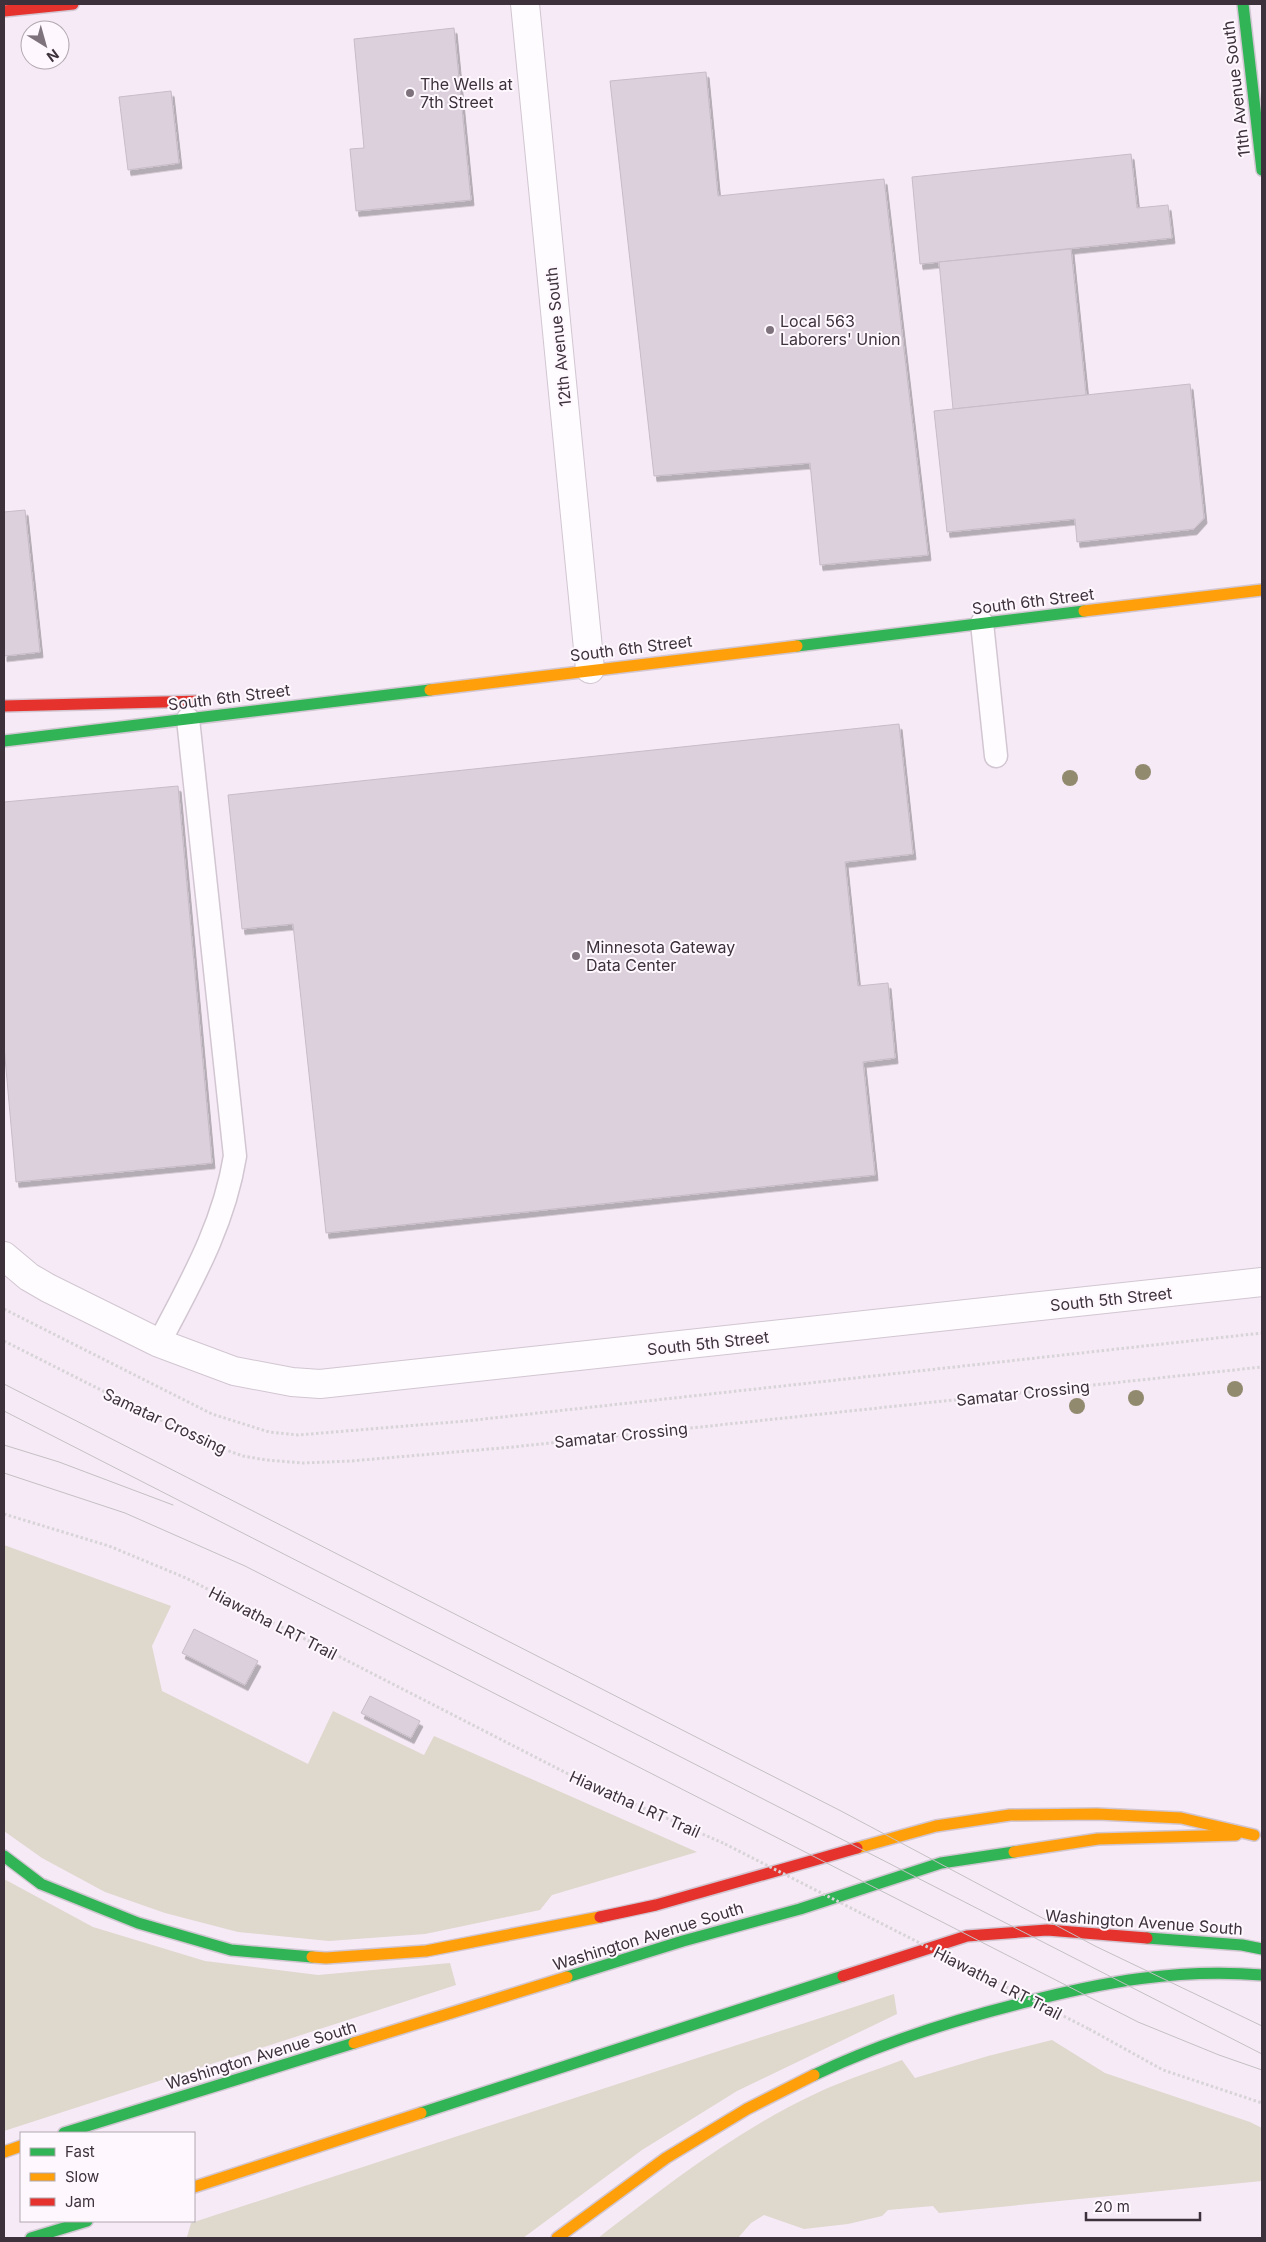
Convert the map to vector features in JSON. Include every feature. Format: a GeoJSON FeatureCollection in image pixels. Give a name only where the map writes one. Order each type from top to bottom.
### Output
{"type":"FeatureCollection","features":[{"type":"Feature","properties":{"kind":"main road"},"geometry":{"type":"LineString","coordinates":[[4,11],[74,4]]}},
{"type":"Feature","properties":{"kind":"main road","name":"11th Avenue South"},"geometry":{"type":"LineString","coordinates":[[1243,4],[1262,170]]}},
{"type":"Feature","properties":{"kind":"main road","name":"South 6th Street"},"geometry":{"type":"LineString","coordinates":[[4,742],[1262,590]]}},
{"type":"Feature","properties":{"kind":"main road"},"geometry":{"type":"LineString","coordinates":[[243,700],[366,697]]}},
{"type":"Feature","properties":{"kind":"main road"},"geometry":{"type":"LineString","coordinates":[[4,706],[213,701]]}},
{"type":"Feature","properties":{"kind":"main road"},"geometry":{"type":"LineString","coordinates":[[4,1856],[41,1884],[138,1922],[232,1950],[326,1958],[426,1951],[548,1929],[656,1905],[936,1826],[1010,1815],[1097,1814],[1181,1818],[1258,1836]]}},
{"type":"Feature","properties":{"kind":"main road","name":"Washington Avenue South"},"geometry":{"type":"LineString","coordinates":[[67,2132],[683,1940],[800,1909],[940,1863],[1098,1839],[1258,1836]]}},
{"type":"Feature","properties":{"kind":"main road","name":"Washington Avenue South"},"geometry":{"type":"LineString","coordinates":[[195,2187],[967,1936],[1048,1930],[1242,1945],[1262,1949]]}},
{"type":"Feature","properties":{"kind":"main road"},"geometry":{"type":"LineString","coordinates":[[557,2238],[664,2160],[704,2134],[813,2075],[889,2043],[985,2012],[1088,1987],[1189,1972],[1229,1972],[1262,1975]]}},
{"type":"Feature","properties":{"kind":"main road"},"geometry":{"type":"LineString","coordinates":[[4,2152],[20,2146]]}},
{"type":"Feature","properties":{"kind":"main road"},"geometry":{"type":"LineString","coordinates":[[31,2238],[84,2222]]}},
{"type":"Feature","properties":{"kind":"street","name":"12th Avenue South"},"geometry":{"type":"LineString","coordinates":[[525,4],[590,670]]}},
{"type":"Feature","properties":{"kind":"street","name":"South 5th Street"},"geometry":{"type":"LineString","coordinates":[[4,1256],[29,1277],[48,1288],[159,1343],[234,1371],[292,1382],[341,1383],[1262,1282]]}},
{"type":"Feature","properties":{"kind":"lane"},"geometry":{"type":"LineString","coordinates":[[982,623],[996,756]]}},
{"type":"Feature","properties":{"kind":"lane"},"geometry":{"type":"LineString","coordinates":[[159,1343],[202,1263],[230,1187],[234,1156],[188,719]]}},
{"type":"Feature","properties":{"kind":"path","name":"Samatar Crossing"},"geometry":{"type":"LineString","coordinates":[[4,1341],[206,1443],[244,1456],[304,1463],[351,1461],[521,1446],[1262,1367]]}},
{"type":"Feature","properties":{"kind":"path","name":"Hiawatha LRT Trail"},"geometry":{"type":"LineString","coordinates":[[4,1514],[109,1546],[186,1578],[580,1780],[725,1844],[1089,2029],[1163,2070],[1262,2103]]}},
{"type":"Feature","properties":{"kind":"shaded area"},"geometry":{"type":"Polygon","coordinates":[[[4,1545],[171,1606],[152,1646],[162,1691],[308,1764],[333,1711],[424,1755],[434,1736],[697,1852],[552,1895],[540,1910],[425,1934],[329,1941],[238,1932],[165,1913],[105,1892],[42,1858],[4,1831],[4,1545]]]}},
{"type":"Feature","properties":{"kind":"shaded area"},"geometry":{"type":"Polygon","coordinates":[[[4,1879],[93,1927],[205,1961],[318,1975],[450,1963],[456,1985],[4,2131],[4,1879]]]}},
{"type":"Feature","properties":{"kind":"shaded area"},"geometry":{"type":"Polygon","coordinates":[[[894,1994],[897,2014],[737,2091],[642,2150],[523,2238],[187,2237],[191,2223],[894,1994]]]}},
{"type":"Feature","properties":{"kind":"shaded area"},"geometry":{"type":"Polygon","coordinates":[[[1052,2040],[1105,2073],[1250,2122],[1262,2128],[1262,2181],[939,2213],[933,2206],[888,2210],[882,2216],[848,2224],[804,2229],[764,2215],[751,2223],[738,2238],[598,2238],[731,2141],[787,2108],[827,2088],[902,2060],[915,2078],[988,2056],[1052,2040]]]}},
{"type":"Feature","properties":{"kind":"building","name":"The Wells at 7th Street"},"geometry":{"type":"Polygon","coordinates":[[[454,28],[471,200],[356,211],[350,149],[364,148],[354,39],[454,28]]]}},
{"type":"Feature","properties":{"kind":"building","name":"Local 563 Laborers' Union"},"geometry":{"type":"Polygon","coordinates":[[[706,72],[718,196],[884,179],[928,555],[820,565],[810,463],[654,476],[610,81],[706,72]]]}},
{"type":"Feature","properties":{"kind":"building"},"geometry":{"type":"Polygon","coordinates":[[[171,91],[179,163],[128,170],[119,97],[171,91]]]}},
{"type":"Feature","properties":{"kind":"building"},"geometry":{"type":"Polygon","coordinates":[[[1131,154],[1137,208],[1168,205],[1172,238],[920,264],[912,177],[1131,154]]]}},
{"type":"Feature","properties":{"kind":"building"},"geometry":{"type":"Polygon","coordinates":[[[1071,249],[1086,395],[953,409],[939,262],[1071,249]]]}},
{"type":"Feature","properties":{"kind":"building"},"geometry":{"type":"Polygon","coordinates":[[[1190,384],[1204,518],[1194,529],[1077,542],[1075,519],[947,532],[934,411],[1190,384]]]}},
{"type":"Feature","properties":{"kind":"building"},"geometry":{"type":"Polygon","coordinates":[[[25,510],[40,652],[4,656],[4,512],[25,510]]]}},
{"type":"Feature","properties":{"kind":"building","name":"Minnesota Gateway Data Center"},"geometry":{"type":"Polygon","coordinates":[[[899,724],[913,854],[845,862],[858,986],[888,983],[895,1058],[863,1062],[875,1175],[326,1233],[293,924],[242,929],[228,795],[899,724]]]}},
{"type":"Feature","properties":{"kind":"building"},"geometry":{"type":"Polygon","coordinates":[[[178,786],[212,1163],[16,1182],[4,1046],[4,802],[178,786]]]}},
{"type":"Feature","properties":{"kind":"building"},"geometry":{"type":"Polygon","coordinates":[[[194,1629],[258,1661],[245,1685],[182,1653],[194,1629]]]}},
{"type":"Feature","properties":{"kind":"building"},"geometry":{"type":"Polygon","coordinates":[[[370,1696],[420,1721],[411,1738],[361,1713],[370,1696]]]}},
{"type":"Feature","properties":{"kind":"tram line"},"geometry":{"type":"LineString","coordinates":[[4,1384],[841,1811],[1095,1946],[1262,2026]]}},
{"type":"Feature","properties":{"kind":"tram line"},"geometry":{"type":"LineString","coordinates":[[4,1411],[1262,2054]]}},
{"type":"Feature","properties":{"kind":"tram line"},"geometry":{"type":"LineString","coordinates":[[4,1445],[59,1462],[173,1505]]}},
{"type":"Feature","properties":{"kind":"tram line"},"geometry":{"type":"LineString","coordinates":[[4,1473],[125,1513],[245,1566],[1138,2022],[1219,2055],[1262,2070]]}},
{"type":"Feature","properties":{"kind":"traffic: fast"},"geometry":{"type":"LineString","coordinates":[[1243,4],[1262,170]]}},
{"type":"Feature","properties":{"kind":"traffic: fast"},"geometry":{"type":"LineString","coordinates":[[797,646],[1084,611]]}},
{"type":"Feature","properties":{"kind":"traffic: fast"},"geometry":{"type":"LineString","coordinates":[[4,741],[430,690]]}},
{"type":"Feature","properties":{"kind":"traffic: fast"},"geometry":{"type":"LineString","coordinates":[[567,1977],[683,1941],[800,1909],[941,1863],[1014,1852]]}},
{"type":"Feature","properties":{"kind":"traffic: fast"},"geometry":{"type":"LineString","coordinates":[[4,1856],[41,1884],[138,1923],[231,1950],[312,1957]]}},
{"type":"Feature","properties":{"kind":"traffic: fast"},"geometry":{"type":"LineString","coordinates":[[1147,1938],[1242,1945],[1262,1949]]}},
{"type":"Feature","properties":{"kind":"traffic: fast"},"geometry":{"type":"LineString","coordinates":[[814,2075],[890,2043],[942,2025],[1052,1995],[1111,1983],[1171,1975],[1200,1973],[1262,1975]]}},
{"type":"Feature","properties":{"kind":"traffic: fast"},"geometry":{"type":"LineString","coordinates":[[421,2113],[843,1976]]}},
{"type":"Feature","properties":{"kind":"traffic: fast"},"geometry":{"type":"LineString","coordinates":[[67,2132],[354,2043]]}},
{"type":"Feature","properties":{"kind":"traffic: fast"},"geometry":{"type":"LineString","coordinates":[[31,2238],[84,2222]]}},
{"type":"Feature","properties":{"kind":"traffic: slow"},"geometry":{"type":"LineString","coordinates":[[1084,611],[1262,590]]}},
{"type":"Feature","properties":{"kind":"traffic: slow"},"geometry":{"type":"LineString","coordinates":[[430,690],[797,646]]}},
{"type":"Feature","properties":{"kind":"traffic: slow"},"geometry":{"type":"LineString","coordinates":[[857,1848],[936,1826],[1010,1815],[1097,1814],[1181,1818],[1254,1835]]}},
{"type":"Feature","properties":{"kind":"traffic: slow"},"geometry":{"type":"LineString","coordinates":[[1014,1852],[1098,1839],[1236,1835]]}},
{"type":"Feature","properties":{"kind":"traffic: slow"},"geometry":{"type":"LineString","coordinates":[[312,1957],[326,1958],[426,1951],[600,1917]]}},
{"type":"Feature","properties":{"kind":"traffic: slow"},"geometry":{"type":"LineString","coordinates":[[354,2043],[567,1977]]}},
{"type":"Feature","properties":{"kind":"traffic: slow"},"geometry":{"type":"LineString","coordinates":[[557,2238],[666,2158],[747,2109],[814,2075]]}},
{"type":"Feature","properties":{"kind":"traffic: slow"},"geometry":{"type":"LineString","coordinates":[[195,2187],[421,2113]]}},
{"type":"Feature","properties":{"kind":"traffic: slow"},"geometry":{"type":"LineString","coordinates":[[4,2152],[20,2146]]}},
{"type":"Feature","properties":{"kind":"traffic: jam"},"geometry":{"type":"LineString","coordinates":[[4,11],[73,4]]}},
{"type":"Feature","properties":{"kind":"traffic: jam"},"geometry":{"type":"LineString","coordinates":[[4,706],[202,701]]}},
{"type":"Feature","properties":{"kind":"traffic: jam"},"geometry":{"type":"LineString","coordinates":[[600,1917],[656,1905],[857,1848]]}},
{"type":"Feature","properties":{"kind":"traffic: jam"},"geometry":{"type":"LineString","coordinates":[[843,1976],[967,1936],[1047,1930],[1147,1938]]}},
{"type":"Feature","properties":{"kind":"place","name":"The Wells at 7th Street"},"geometry":{"type":"Point","coordinates":[410,93]}},
{"type":"Feature","properties":{"kind":"place","name":"Local 563 Laborers' Union"},"geometry":{"type":"Point","coordinates":[770,330]}},
{"type":"Feature","properties":{"kind":"place","name":"Minnesota Gateway Data Center"},"geometry":{"type":"Point","coordinates":[576,956]}}]}
